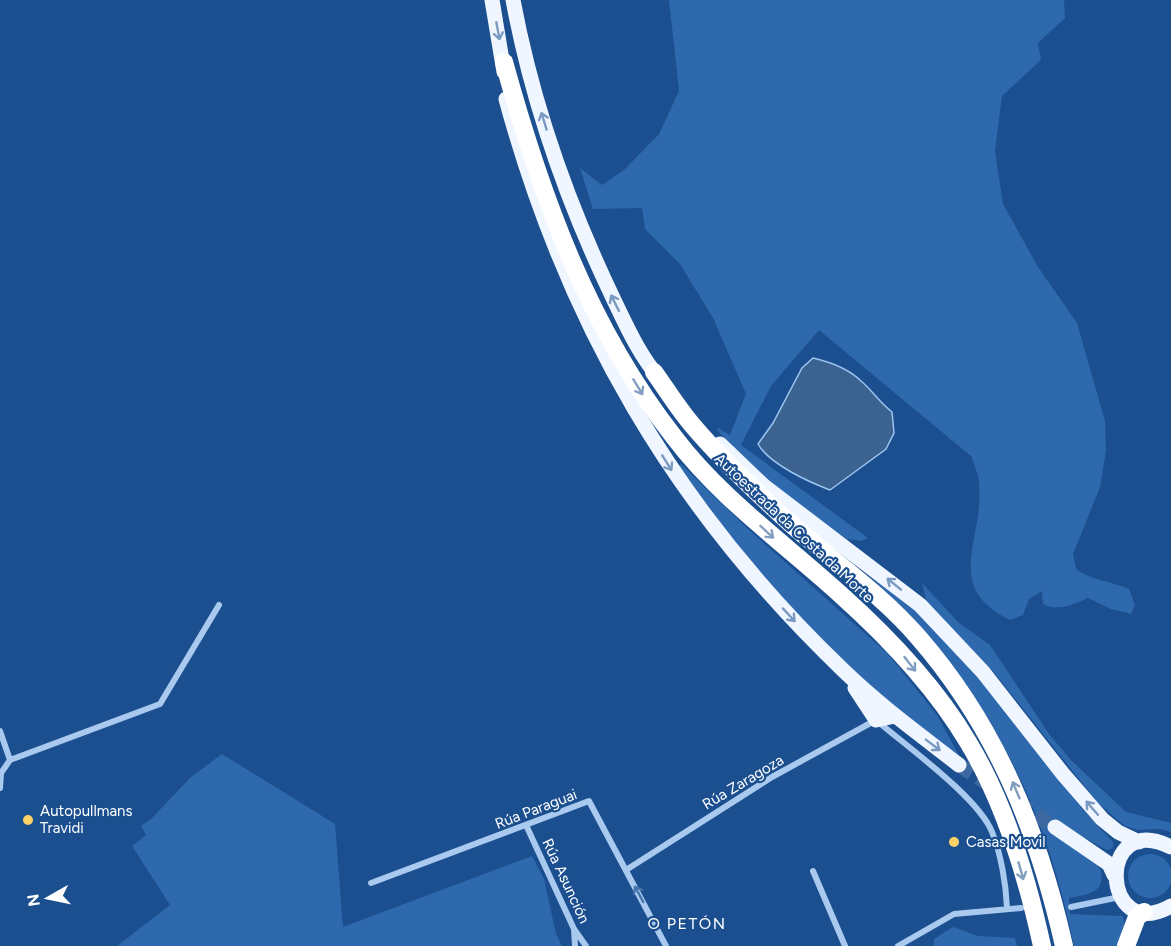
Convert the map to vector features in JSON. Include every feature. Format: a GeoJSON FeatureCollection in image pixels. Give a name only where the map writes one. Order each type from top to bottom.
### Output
{"type":"FeatureCollection","features":[{"type":"Feature","properties":{"kind":"highway","name":"Autoestrada da Costa da Morte"},"geometry":{"type":"LineString","coordinates":[[504,62],[523,131],[566,252],[598,318],[648,402],[675,440],[710,477],[776,540],[840,594],[903,654],[936,696],[968,741],[996,797],[1016,851],[1042,946]]}},
{"type":"Feature","properties":{"kind":"highway","name":"Autoestrada da Costa da Morte"},"geometry":{"type":"LineString","coordinates":[[654,372],[693,427],[728,464],[903,622],[918,637],[950,679],[982,726],[1014,786],[1038,848],[1064,946]]}},
{"type":"Feature","properties":{"kind":"highway"},"geometry":{"type":"LineString","coordinates":[[1126,946],[1128,935],[1144,912]]}},
{"type":"Feature","properties":{"kind":"main road"},"geometry":{"type":"LineString","coordinates":[[492,0],[504,62],[504,93],[544,222],[566,279],[618,381],[669,468],[718,533],[793,620],[844,671],[896,716],[959,765]]}},
{"type":"Feature","properties":{"kind":"main road"},"geometry":{"type":"LineString","coordinates":[[513,0],[526,56],[550,139],[594,259],[623,318],[654,372],[701,424],[764,486],[920,605],[983,672],[1102,819],[1118,832],[1139,842]]}},
{"type":"Feature","properties":{"kind":"main road"},"geometry":{"type":"LineString","coordinates":[[518,0],[526,56]]}},
{"type":"Feature","properties":{"kind":"main road"},"geometry":{"type":"LineString","coordinates":[[844,671],[876,720],[896,716]]}},
{"type":"Feature","properties":{"kind":"main road"},"geometry":{"type":"LineString","coordinates":[[1055,827],[1109,864],[1120,897],[1135,909],[1154,912],[1171,906]]}},
{"type":"Feature","properties":{"kind":"main road"},"geometry":{"type":"LineString","coordinates":[[1114,874],[1122,855],[1139,842],[1150,840],[1171,847]]}},
{"type":"Feature","properties":{"kind":"street"},"geometry":{"type":"LineString","coordinates":[[0,788],[2,773],[10,760],[160,704],[219,605]]}},
{"type":"Feature","properties":{"kind":"street"},"geometry":{"type":"LineString","coordinates":[[876,720],[964,794],[992,830],[1006,888],[1007,908]]}},
{"type":"Feature","properties":{"kind":"street","name":"Rúa Zaragoza"},"geometry":{"type":"LineString","coordinates":[[626,870],[772,777],[876,720]]}},
{"type":"Feature","properties":{"kind":"street"},"geometry":{"type":"LineString","coordinates":[[0,731],[10,760]]}},
{"type":"Feature","properties":{"kind":"street","name":"Rúa Paraguai"},"geometry":{"type":"LineString","coordinates":[[371,883],[589,801],[666,946]]}},
{"type":"Feature","properties":{"kind":"street","name":"Rúa Asunción"},"geometry":{"type":"LineString","coordinates":[[526,825],[574,928],[585,946]]}},
{"type":"Feature","properties":{"kind":"street"},"geometry":{"type":"LineString","coordinates":[[813,871],[845,946]]}},
{"type":"Feature","properties":{"kind":"street"},"geometry":{"type":"LineString","coordinates":[[1071,907],[1120,897]]}},
{"type":"Feature","properties":{"kind":"street"},"geometry":{"type":"LineString","coordinates":[[898,946],[904,940],[954,914],[1021,908]]}},
{"type":"Feature","properties":{"kind":"street"},"geometry":{"type":"LineString","coordinates":[[574,928],[575,946]]}},
{"type":"Feature","properties":{"kind":"shaded area"},"geometry":{"type":"Polygon","coordinates":[[[669,0],[1064,0],[1065,18],[1038,43],[1041,60],[1002,96],[995,151],[1003,204],[1038,267],[1077,323],[1105,421],[1106,451],[1100,487],[1073,554],[1076,569],[1088,576],[1129,589],[1135,605],[1131,614],[1111,609],[1088,598],[1066,606],[1048,606],[1043,604],[1042,591],[1029,599],[1023,615],[1010,620],[989,607],[977,592],[971,577],[971,560],[979,505],[979,481],[972,457],[819,330],[771,386],[741,445],[868,538],[861,541],[847,539],[825,525],[760,474],[717,430],[718,428],[730,435],[746,394],[713,318],[680,264],[645,229],[642,208],[593,209],[580,168],[602,185],[625,169],[659,134],[679,91],[669,0]]]}},
{"type":"Feature","properties":{"kind":"shaded area"},"geometry":{"type":"Polygon","coordinates":[[[813,358],[845,369],[856,376],[892,412],[894,433],[886,449],[830,490],[780,465],[758,444],[773,423],[802,368],[813,358]]]}},
{"type":"Feature","properties":{"kind":"shaded area"},"geometry":{"type":"Polygon","coordinates":[[[681,464],[747,528],[888,654],[937,715],[962,761],[853,672],[752,566],[678,468],[681,464]]]}},
{"type":"Feature","properties":{"kind":"shaded area"},"geometry":{"type":"Polygon","coordinates":[[[869,571],[906,600],[958,652],[1084,811],[1113,842],[1113,848],[1107,850],[1077,834],[1101,871],[1102,878],[1098,888],[1093,892],[1069,898],[1070,914],[1123,916],[1125,927],[1119,946],[1074,946],[1061,890],[1044,838],[1025,789],[1002,742],[975,698],[943,656],[908,615],[867,574],[869,571]]]}},
{"type":"Feature","properties":{"kind":"shaded area"},"geometry":{"type":"Polygon","coordinates":[[[922,583],[959,623],[990,645],[1049,734],[1071,760],[1126,812],[1171,823],[1171,832],[1160,829],[1138,830],[1125,826],[1098,803],[996,675],[927,603],[922,583]]]}},
{"type":"Feature","properties":{"kind":"shaded area"},"geometry":{"type":"Polygon","coordinates":[[[222,754],[335,824],[343,927],[532,856],[544,879],[556,934],[562,946],[117,946],[170,905],[132,846],[146,835],[141,826],[152,818],[190,778],[222,754]]]}},
{"type":"Feature","properties":{"kind":"shaded area"},"geometry":{"type":"Polygon","coordinates":[[[1150,854],[1159,855],[1166,860],[1171,867],[1171,885],[1166,892],[1159,897],[1150,898],[1141,897],[1134,892],[1129,885],[1128,876],[1129,867],[1134,860],[1141,855],[1150,854]]]}},
{"type":"Feature","properties":{"kind":"shaded area"},"geometry":{"type":"Polygon","coordinates":[[[953,927],[978,936],[1015,938],[1017,946],[934,946],[934,939],[953,927]]]}},
{"type":"Feature","properties":{"kind":"tunnel"},"geometry":{"type":"LineString","coordinates":[[959,765],[992,786]]}},
{"type":"Feature","properties":{"kind":"tunnel"},"geometry":{"type":"LineString","coordinates":[[1017,802],[1055,827]]}},
{"type":"Feature","properties":{"kind":"place","name":"Autopullmans Travidi"},"geometry":{"type":"Point","coordinates":[28,820]}},
{"type":"Feature","properties":{"kind":"place","name":"Casas Movil"},"geometry":{"type":"Point","coordinates":[954,842]}},
{"type":"Feature","properties":{"kind":"district","name":"O PETÓN"},"geometry":{"type":"Point","coordinates":[687,923]}}]}
